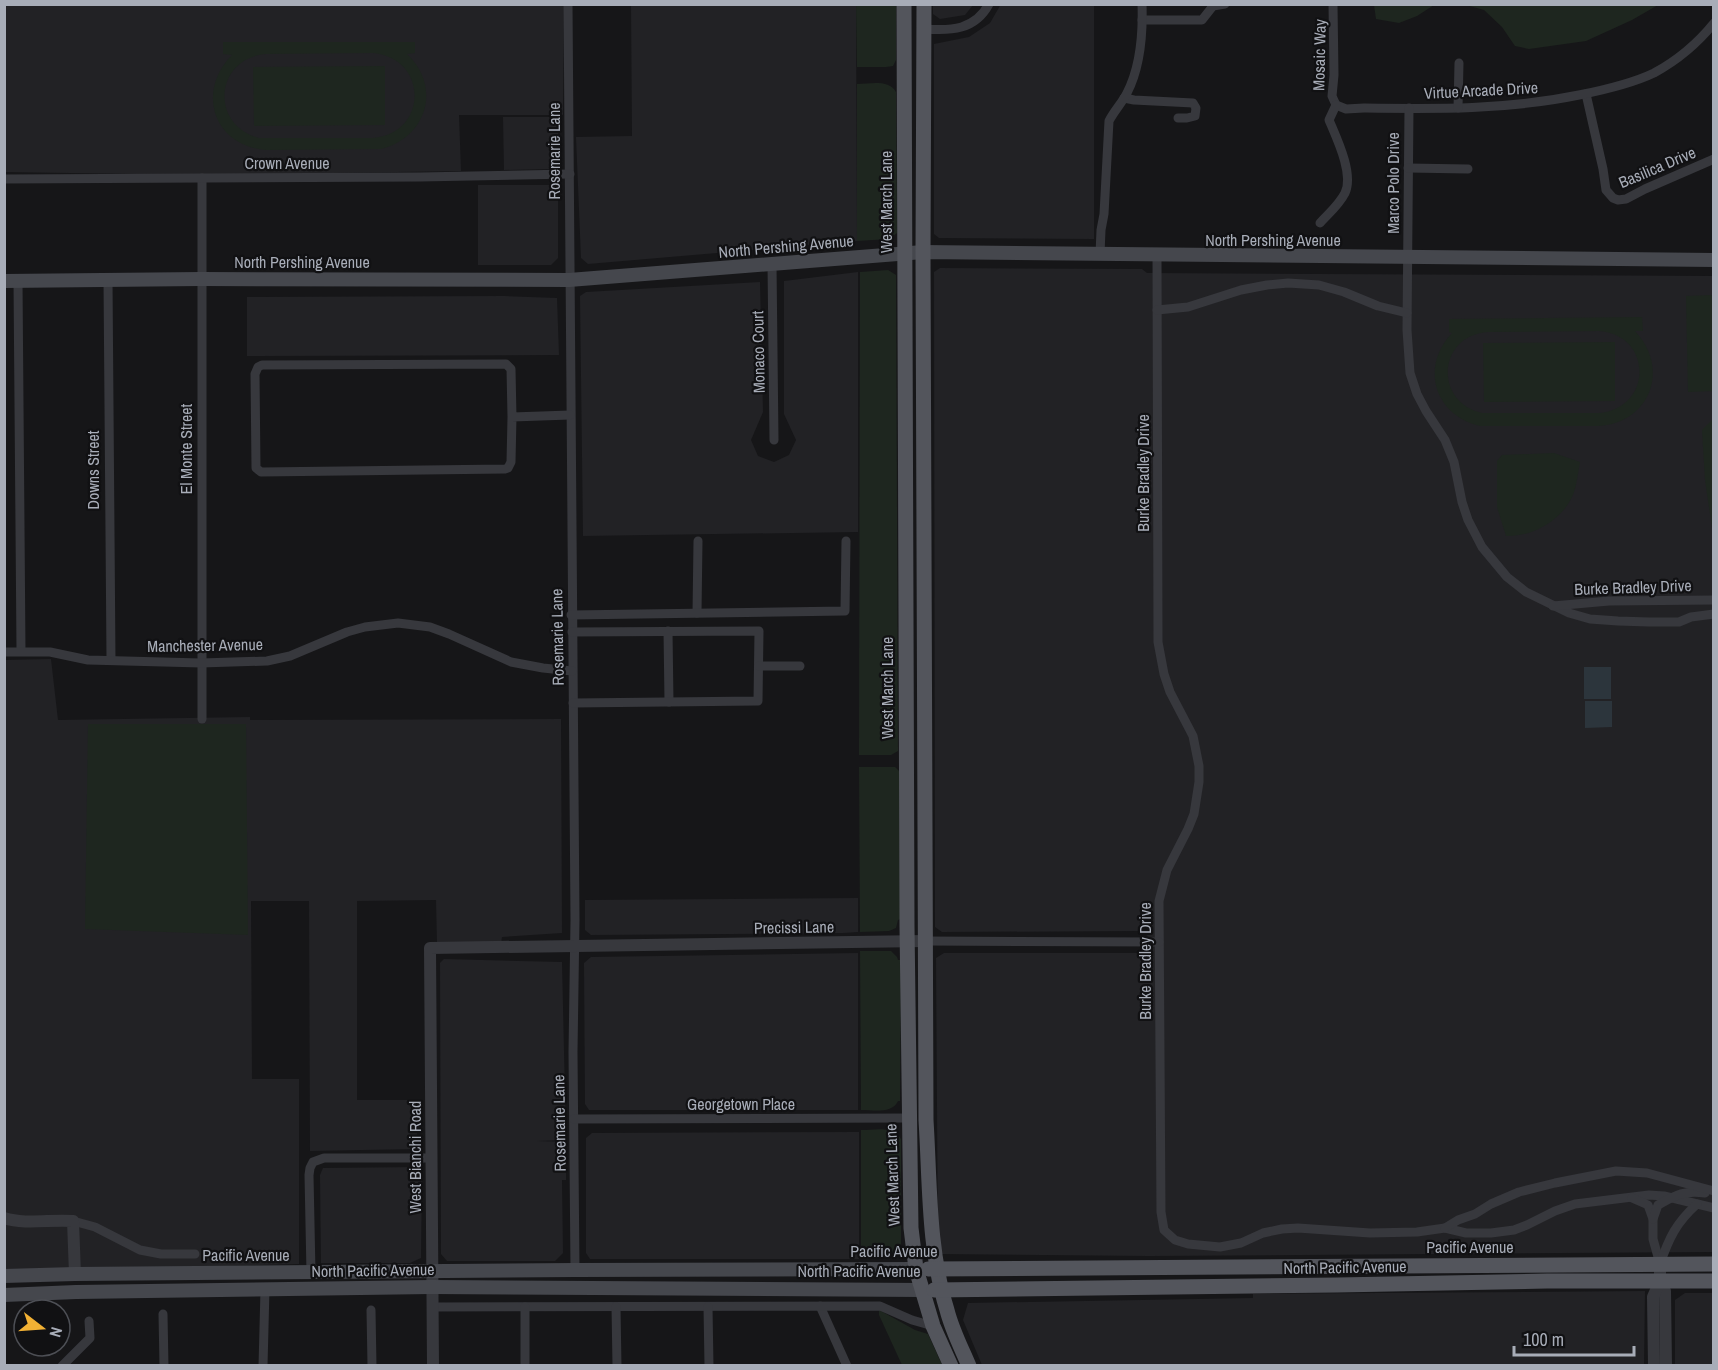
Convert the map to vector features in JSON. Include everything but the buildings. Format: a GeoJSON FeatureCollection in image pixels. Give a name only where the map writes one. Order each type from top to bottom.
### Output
{"type":"FeatureCollection","features":[{"type":"Feature","properties":{"kind":"main road","name":"West March Lane"},"geometry":{"type":"LineString","coordinates":[[904,4],[907,941],[912,1227],[916,1269],[933,1326],[951,1365]]}},
{"type":"Feature","properties":{"kind":"main road"},"geometry":{"type":"LineString","coordinates":[[924,4],[926,1120],[932,1226],[937,1269],[952,1328],[969,1365]]}},
{"type":"Feature","properties":{"kind":"main road","name":"North Pershing Avenue"},"geometry":{"type":"LineString","coordinates":[[11,281],[569,280],[923,252],[1713,260]]}},
{"type":"Feature","properties":{"kind":"main road","name":"Pacific Avenue"},"geometry":{"type":"LineString","coordinates":[[75,1274],[1713,1263]]}},
{"type":"Feature","properties":{"kind":"main road"},"geometry":{"type":"LineString","coordinates":[[1337,1285],[1345,1276],[1352,1273],[1410,1271],[1418,1266]]}},
{"type":"Feature","properties":{"kind":"main road"},"geometry":{"type":"LineString","coordinates":[[536,1287],[564,1280],[575,1270]]}},
{"type":"Feature","properties":{"kind":"main road"},"geometry":{"type":"LineString","coordinates":[[265,1289],[274,1278],[311,1273]]}},
{"type":"Feature","properties":{"kind":"main road"},"geometry":{"type":"LineString","coordinates":[[4,1276],[75,1274],[72,1280],[61,1286],[20,1294]]}},
{"type":"Feature","properties":{"kind":"main road","name":"North Pacific Avenue"},"geometry":{"type":"LineString","coordinates":[[4,1295],[431,1287],[942,1290],[1536,1281],[1713,1281]]}},
{"type":"Feature","properties":{"kind":"street","name":"Rosemarie Lane"},"geometry":{"type":"LineString","coordinates":[[568,4],[575,1270]]}},
{"type":"Feature","properties":{"kind":"street"},"geometry":{"type":"LineString","coordinates":[[924,29],[950,30],[965,26],[979,18],[989,4]]}},
{"type":"Feature","properties":{"kind":"street"},"geometry":{"type":"LineString","coordinates":[[1100,254],[1109,121],[1114,110],[1124,98],[1140,54],[1142,4]]}},
{"type":"Feature","properties":{"kind":"street"},"geometry":{"type":"LineString","coordinates":[[1142,20],[1202,20],[1213,6],[1225,4]]}},
{"type":"Feature","properties":{"kind":"street","name":"Mosaic Way"},"geometry":{"type":"LineString","coordinates":[[1320,222],[1346,192],[1348,181],[1339,142],[1329,120],[1336,105],[1332,96],[1333,4]]}},
{"type":"Feature","properties":{"kind":"street","name":"Virtue Arcade Drive"},"geometry":{"type":"LineString","coordinates":[[1336,105],[1346,109],[1507,107],[1586,94],[1653,73],[1677,59],[1694,45],[1713,23]]}},
{"type":"Feature","properties":{"kind":"street"},"geometry":{"type":"LineString","coordinates":[[1458,108],[1459,63]]}},
{"type":"Feature","properties":{"kind":"street","name":"Basilica Drive"},"geometry":{"type":"LineString","coordinates":[[1586,94],[1606,190],[1613,198],[1626,199],[1713,159]]}},
{"type":"Feature","properties":{"kind":"street"},"geometry":{"type":"LineString","coordinates":[[1124,98],[1193,103],[1196,108],[1195,116],[1178,118]]}},
{"type":"Feature","properties":{"kind":"street","name":"Marco Polo Drive"},"geometry":{"type":"LineString","coordinates":[[1408,257],[1409,108]]}},
{"type":"Feature","properties":{"kind":"street"},"geometry":{"type":"LineString","coordinates":[[1408,168],[1468,168]]}},
{"type":"Feature","properties":{"kind":"street","name":"Crown Avenue"},"geometry":{"type":"LineString","coordinates":[[4,179],[570,174]]}},
{"type":"Feature","properties":{"kind":"street","name":"El Monte Street"},"geometry":{"type":"LineString","coordinates":[[202,178],[202,719]]}},
{"type":"Feature","properties":{"kind":"street","name":"Burke Bradley Drive"},"geometry":{"type":"LineString","coordinates":[[1157,255],[1158,642],[1164,674],[1170,692],[1192,736],[1199,766],[1194,814],[1170,863],[1159,901],[1161,1212],[1164,1230],[1175,1240],[1188,1244],[1220,1247],[1241,1243],[1263,1233],[1282,1228],[1370,1233],[1417,1232],[1445,1228],[1466,1233],[1491,1233],[1514,1230],[1563,1207],[1575,1204],[1649,1195],[1676,1197],[1713,1208]]}},
{"type":"Feature","properties":{"kind":"street","name":"Burke Bradley Drive"},"geometry":{"type":"LineString","coordinates":[[1408,257],[1407,313],[1410,373],[1426,411],[1446,440],[1454,462],[1462,502],[1476,536],[1489,556],[1507,577],[1526,592],[1569,613],[1590,619],[1679,621],[1713,614]]}},
{"type":"Feature","properties":{"kind":"street","name":"Monaco Court"},"geometry":{"type":"LineString","coordinates":[[772,264],[774,440]]}},
{"type":"Feature","properties":{"kind":"street","name":"Downs Street"},"geometry":{"type":"LineString","coordinates":[[108,280],[111,660]]}},
{"type":"Feature","properties":{"kind":"street"},"geometry":{"type":"LineString","coordinates":[[11,281],[21,651]]}},
{"type":"Feature","properties":{"kind":"street"},"geometry":{"type":"LineString","coordinates":[[1157,310],[1188,307],[1240,290],[1287,283],[1319,285],[1378,306],[1407,313]]}},
{"type":"Feature","properties":{"kind":"street"},"geometry":{"type":"LineString","coordinates":[[506,364],[511,369],[512,417],[511,462],[505,469],[261,472],[256,468],[255,374],[258,367],[262,365],[506,364]]}},
{"type":"Feature","properties":{"kind":"street"},"geometry":{"type":"LineString","coordinates":[[512,417],[570,415]]}},
{"type":"Feature","properties":{"kind":"street"},"geometry":{"type":"LineString","coordinates":[[697,613],[698,541]]}},
{"type":"Feature","properties":{"kind":"street"},"geometry":{"type":"LineString","coordinates":[[572,615],[845,611],[846,541]]}},
{"type":"Feature","properties":{"kind":"street","name":"Burke Bradley Drive"},"geometry":{"type":"LineString","coordinates":[[1553,606],[1609,601],[1713,600]]}},
{"type":"Feature","properties":{"kind":"street","name":"Manchester Avenue"},"geometry":{"type":"LineString","coordinates":[[4,652],[50,652],[77,659],[201,663],[267,661],[290,656],[347,632],[365,627],[399,623],[430,627],[511,662],[572,672]]}},
{"type":"Feature","properties":{"kind":"street"},"geometry":{"type":"LineString","coordinates":[[668,631],[669,702]]}},
{"type":"Feature","properties":{"kind":"street"},"geometry":{"type":"LineString","coordinates":[[572,632],[759,631],[758,701],[573,703]]}},
{"type":"Feature","properties":{"kind":"street"},"geometry":{"type":"LineString","coordinates":[[759,666],[800,666]]}},
{"type":"Feature","properties":{"kind":"street","name":"Precissi Lane"},"geometry":{"type":"LineString","coordinates":[[430,948],[907,941],[1159,942]]}},
{"type":"Feature","properties":{"kind":"street","name":"West Bianchi Road"},"geometry":{"type":"LineString","coordinates":[[430,948],[433,1365]]}},
{"type":"Feature","properties":{"kind":"street","name":"Georgetown Place"},"geometry":{"type":"LineString","coordinates":[[574,1119],[909,1118]]}},
{"type":"Feature","properties":{"kind":"street"},"geometry":{"type":"LineString","coordinates":[[311,1273],[310,1168],[313,1162],[324,1158],[431,1158]]}},
{"type":"Feature","properties":{"kind":"street","name":"Burke Bradley Drive"},"geometry":{"type":"LineString","coordinates":[[1445,1228],[1510,1195],[1616,1171],[1639,1171],[1713,1193]]}},
{"type":"Feature","properties":{"kind":"street"},"geometry":{"type":"LineString","coordinates":[[1665,1178],[1676,1197],[1680,1221]]}},
{"type":"Feature","properties":{"kind":"street"},"geometry":{"type":"LineString","coordinates":[[1654,1365],[1653,1297],[1660,1281],[1660,1264],[1653,1239],[1653,1219],[1658,1205],[1688,1191],[1713,1193]]}},
{"type":"Feature","properties":{"kind":"street"},"geometry":{"type":"LineString","coordinates":[[1632,1198],[1648,1205],[1653,1219]]}},
{"type":"Feature","properties":{"kind":"street"},"geometry":{"type":"LineString","coordinates":[[1660,1264],[1680,1221],[1696,1204]]}},
{"type":"Feature","properties":{"kind":"street"},"geometry":{"type":"LineString","coordinates":[[4,1218],[26,1222],[73,1221],[96,1227],[140,1250],[161,1254],[195,1254]]}},
{"type":"Feature","properties":{"kind":"street"},"geometry":{"type":"LineString","coordinates":[[73,1221],[75,1274]]}},
{"type":"Feature","properties":{"kind":"street"},"geometry":{"type":"LineString","coordinates":[[1660,1281],[1665,1291],[1666,1365]]}},
{"type":"Feature","properties":{"kind":"street"},"geometry":{"type":"LineString","coordinates":[[263,1365],[265,1289]]}},
{"type":"Feature","properties":{"kind":"street"},"geometry":{"type":"LineString","coordinates":[[820,1306],[847,1365]]}},
{"type":"Feature","properties":{"kind":"street"},"geometry":{"type":"LineString","coordinates":[[432,1307],[880,1306],[912,1320],[933,1326]]}},
{"type":"Feature","properties":{"kind":"street"},"geometry":{"type":"LineString","coordinates":[[525,1307],[525,1365]]}},
{"type":"Feature","properties":{"kind":"street"},"geometry":{"type":"LineString","coordinates":[[616,1307],[617,1365]]}},
{"type":"Feature","properties":{"kind":"street"},"geometry":{"type":"LineString","coordinates":[[708,1307],[709,1365]]}},
{"type":"Feature","properties":{"kind":"street"},"geometry":{"type":"LineString","coordinates":[[371,1310],[372,1365]]}},
{"type":"Feature","properties":{"kind":"street"},"geometry":{"type":"LineString","coordinates":[[162,1314],[164,1365]]}},
{"type":"Feature","properties":{"kind":"street"},"geometry":{"type":"LineString","coordinates":[[62,1365],[90,1338],[88,1321]]}},
{"type":"Feature","properties":{"kind":"shaded area"},"geometry":{"type":"Polygon","coordinates":[[[933,4],[973,5],[965,15],[940,19],[933,14],[933,4]]]}},
{"type":"Feature","properties":{"kind":"shaded area"},"geometry":{"type":"Polygon","coordinates":[[[1001,4],[1094,5],[1094,239],[939,238],[934,234],[934,44],[969,37],[990,23],[1001,4]]]}},
{"type":"Feature","properties":{"kind":"shaded area"},"geometry":{"type":"Polygon","coordinates":[[[1374,4],[1434,5],[1417,16],[1399,23],[1376,19],[1374,4]]]}},
{"type":"Feature","properties":{"kind":"shaded area"},"geometry":{"type":"Polygon","coordinates":[[[5,5],[564,5],[563,115],[459,115],[461,171],[199,175],[5,172],[5,5]]]}},
{"type":"Feature","properties":{"kind":"shaded area"},"geometry":{"type":"Polygon","coordinates":[[[631,5],[856,5],[857,241],[588,264],[581,258],[576,137],[632,136],[631,5]]]}},
{"type":"Feature","properties":{"kind":"shaded area"},"geometry":{"type":"Polygon","coordinates":[[[856,5],[896,5],[896,60],[893,66],[857,67],[856,5]]]}},
{"type":"Feature","properties":{"kind":"shaded area"},"geometry":{"type":"Polygon","coordinates":[[[1466,5],[1658,5],[1586,41],[1529,49],[1515,46],[1502,27],[1484,10],[1466,5]]]}},
{"type":"Feature","properties":{"kind":"shaded area"},"geometry":{"type":"Polygon","coordinates":[[[223,42],[415,42],[415,53],[407,54],[418,67],[424,81],[426,95],[424,109],[419,122],[409,134],[397,143],[381,149],[266,150],[248,146],[233,139],[222,128],[216,114],[213,100],[215,84],[221,69],[232,55],[223,54],[223,42]],[[373,53],[266,54],[249,58],[236,67],[228,79],[225,93],[226,107],[232,120],[243,131],[259,138],[373,138],[391,133],[404,124],[412,111],[415,96],[412,81],[404,68],[391,58],[373,53]]]}},
{"type":"Feature","properties":{"kind":"shaded area"},"geometry":{"type":"Polygon","coordinates":[[[385,66],[385,125],[254,126],[253,67],[385,66]]]}},
{"type":"Feature","properties":{"kind":"shaded area"},"geometry":{"type":"Polygon","coordinates":[[[857,84],[889,85],[896,92],[897,233],[889,239],[857,241],[857,84]]]}},
{"type":"Feature","properties":{"kind":"shaded area"},"geometry":{"type":"Polygon","coordinates":[[[503,117],[558,117],[558,162],[551,169],[504,170],[503,117]]]}},
{"type":"Feature","properties":{"kind":"shaded area"},"geometry":{"type":"Polygon","coordinates":[[[478,185],[558,185],[558,258],[551,265],[478,265],[478,185]]]}},
{"type":"Feature","properties":{"kind":"shaded area"},"geometry":{"type":"Polygon","coordinates":[[[940,268],[1142,269],[1147,273],[1713,276],[1713,1252],[1149,1256],[938,1254],[936,958],[944,953],[1141,953],[1148,956],[1147,927],[1141,931],[942,932],[935,927],[934,272],[940,268]]]}},
{"type":"Feature","properties":{"kind":"shaded area"},"geometry":{"type":"Polygon","coordinates":[[[888,270],[896,275],[898,751],[891,755],[859,755],[860,272],[888,270]]]}},
{"type":"Feature","properties":{"kind":"shaded area"},"geometry":{"type":"Polygon","coordinates":[[[858,272],[858,532],[583,536],[580,296],[586,292],[760,282],[763,412],[751,440],[758,456],[774,462],[789,455],[796,440],[784,414],[784,281],[858,272]]]}},
{"type":"Feature","properties":{"kind":"shaded area"},"geometry":{"type":"Polygon","coordinates":[[[1713,295],[1713,391],[1688,392],[1686,296],[1713,295]]]}},
{"type":"Feature","properties":{"kind":"shaded area"},"geometry":{"type":"Polygon","coordinates":[[[504,296],[557,298],[559,355],[247,356],[247,297],[504,296]]]}},
{"type":"Feature","properties":{"kind":"shaded area"},"geometry":{"type":"Polygon","coordinates":[[[1642,317],[1643,331],[1635,331],[1646,346],[1651,361],[1653,376],[1650,391],[1631,415],[1617,422],[1599,426],[1480,426],[1452,412],[1442,401],[1437,388],[1436,360],[1442,346],[1452,333],[1449,332],[1449,319],[1642,317]],[[1599,331],[1488,332],[1471,336],[1459,344],[1451,356],[1448,370],[1449,383],[1455,396],[1466,406],[1482,413],[1599,413],[1617,408],[1629,399],[1637,386],[1640,372],[1637,357],[1629,345],[1617,335],[1599,331]]]}},
{"type":"Feature","properties":{"kind":"shaded area"},"geometry":{"type":"Polygon","coordinates":[[[1615,342],[1615,401],[1484,402],[1483,343],[1615,342]]]}},
{"type":"Feature","properties":{"kind":"shaded area"},"geometry":{"type":"Polygon","coordinates":[[[1713,419],[1713,534],[1705,480],[1702,430],[1713,419]]]}},
{"type":"Feature","properties":{"kind":"shaded area"},"geometry":{"type":"Polygon","coordinates":[[[1554,453],[1580,462],[1573,495],[1568,504],[1546,525],[1526,534],[1506,536],[1497,507],[1497,461],[1502,455],[1554,453]]]}},
{"type":"Feature","properties":{"kind":"shaded area"},"geometry":{"type":"Polygon","coordinates":[[[51,659],[58,720],[250,717],[250,720],[561,719],[562,933],[502,937],[501,944],[437,944],[436,900],[357,901],[357,1100],[419,1100],[416,1149],[310,1151],[309,901],[251,901],[252,1079],[299,1079],[299,1264],[5,1272],[4,660],[51,659]]]}},
{"type":"Feature","properties":{"kind":"shaded area"},"geometry":{"type":"Polygon","coordinates":[[[1584,667],[1611,667],[1611,699],[1584,699],[1584,667]]]}},
{"type":"Feature","properties":{"kind":"shaded area"},"geometry":{"type":"Polygon","coordinates":[[[1585,701],[1612,701],[1612,727],[1585,728],[1585,701]]]}},
{"type":"Feature","properties":{"kind":"shaded area"},"geometry":{"type":"Polygon","coordinates":[[[88,724],[246,724],[248,935],[85,929],[88,724]]]}},
{"type":"Feature","properties":{"kind":"shaded area"},"geometry":{"type":"Polygon","coordinates":[[[859,767],[895,767],[899,771],[900,919],[896,928],[889,931],[860,932],[859,767]]]}},
{"type":"Feature","properties":{"kind":"shaded area"},"geometry":{"type":"Polygon","coordinates":[[[858,898],[858,932],[591,935],[585,930],[585,900],[858,898]]]}},
{"type":"Feature","properties":{"kind":"shaded area"},"geometry":{"type":"Polygon","coordinates":[[[860,951],[891,951],[898,960],[901,960],[900,1101],[887,1110],[861,1110],[860,951]]]}},
{"type":"Feature","properties":{"kind":"shaded area"},"geometry":{"type":"Polygon","coordinates":[[[858,953],[858,1110],[589,1110],[585,1104],[584,963],[591,957],[858,953]]]}},
{"type":"Feature","properties":{"kind":"shaded area"},"geometry":{"type":"Polygon","coordinates":[[[444,959],[562,962],[566,1140],[537,1141],[566,1142],[566,1180],[562,1180],[563,1253],[555,1261],[447,1261],[441,1254],[440,963],[444,959]]]}},
{"type":"Feature","properties":{"kind":"shaded area"},"geometry":{"type":"Polygon","coordinates":[[[861,1130],[888,1130],[901,1139],[901,1244],[888,1257],[861,1259],[861,1130]]]}},
{"type":"Feature","properties":{"kind":"shaded area"},"geometry":{"type":"Polygon","coordinates":[[[859,1132],[859,1259],[590,1259],[586,1253],[586,1138],[592,1133],[859,1132]]]}},
{"type":"Feature","properties":{"kind":"shaded area"},"geometry":{"type":"Polygon","coordinates":[[[422,1167],[421,1258],[410,1263],[321,1263],[320,1175],[323,1168],[422,1167]]]}},
{"type":"Feature","properties":{"kind":"shaded area"},"geometry":{"type":"Polygon","coordinates":[[[1645,1291],[1644,1366],[982,1365],[963,1320],[968,1303],[1253,1298],[1253,1294],[1645,1291]]]}},
{"type":"Feature","properties":{"kind":"shaded area"},"geometry":{"type":"Polygon","coordinates":[[[1685,1293],[1713,1293],[1713,1365],[1675,1365],[1675,1300],[1685,1293]]]}},
{"type":"Feature","properties":{"kind":"shaded area"},"geometry":{"type":"Polygon","coordinates":[[[879,1310],[915,1330],[928,1334],[942,1365],[902,1365],[879,1315],[879,1310]]]}}]}
